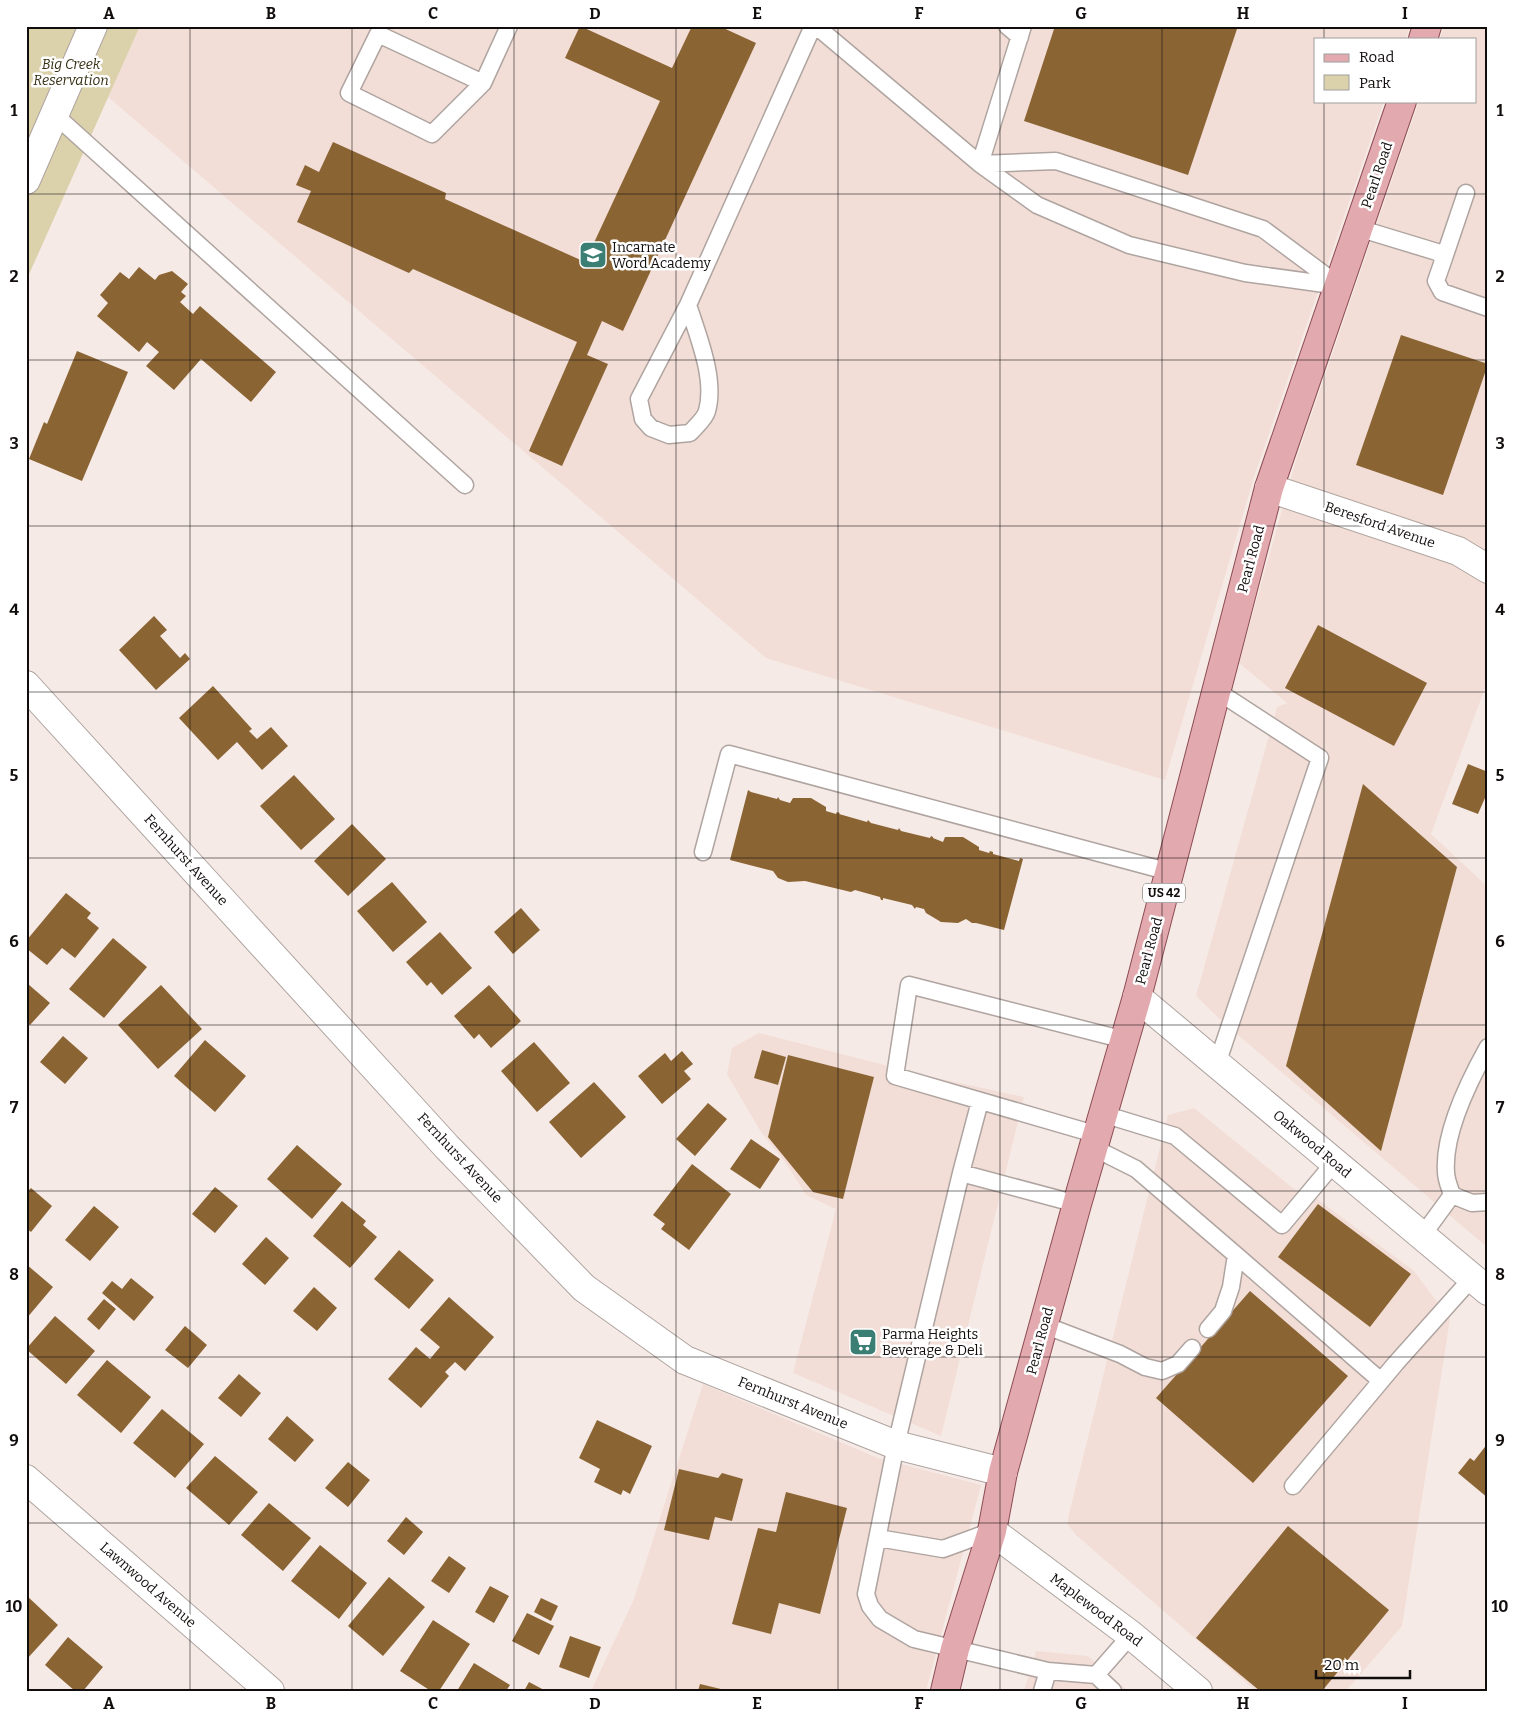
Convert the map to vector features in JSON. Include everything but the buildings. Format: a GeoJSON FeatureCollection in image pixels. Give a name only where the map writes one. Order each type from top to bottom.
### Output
{"type":"FeatureCollection","features":[{"type":"Feature","properties":{"kind":"main road"},"geometry":{"type":"LineString","coordinates":[[1423,38],[1427,26]]}},
{"type":"Feature","properties":{"kind":"main road","name":"Pearl Road"},"geometry":{"type":"LineString","coordinates":[[945,1691],[955,1649],[992,1531],[1004,1472],[1077,1204],[1137,997],[1269,488],[1402,102]]}},
{"type":"Feature","properties":{"kind":"street"},"geometry":{"type":"LineString","coordinates":[[26,180],[93,26]]}},
{"type":"Feature","properties":{"kind":"street","name":"Beresford Avenue"},"geometry":{"type":"LineString","coordinates":[[1269,488],[1458,551],[1488,569]]}},
{"type":"Feature","properties":{"kind":"street","name":"Fernhurst Avenue"},"geometry":{"type":"LineString","coordinates":[[26,685],[447,1147],[584,1288],[685,1360],[896,1446],[1004,1472]]}},
{"type":"Feature","properties":{"kind":"street","name":"Oakwood Road"},"geometry":{"type":"LineString","coordinates":[[1137,997],[1480,1285]]}},
{"type":"Feature","properties":{"kind":"street","name":"Lawnwood Avenue"},"geometry":{"type":"LineString","coordinates":[[26,1479],[270,1691]]}},
{"type":"Feature","properties":{"kind":"street","name":"Maplewood Road"},"geometry":{"type":"LineString","coordinates":[[992,1531],[1131,1635],[1198,1691]]}},
{"type":"Feature","properties":{"kind":"lane"},"geometry":{"type":"LineString","coordinates":[[483,83],[378,34],[349,93],[432,134],[483,83],[509,26]]}},
{"type":"Feature","properties":{"kind":"lane"},"geometry":{"type":"LineString","coordinates":[[688,304],[704,354],[710,390],[707,413],[690,433],[669,435],[651,428],[643,419],[640,399],[688,304],[814,26],[980,164],[1037,205],[1129,245],[1245,273],[1339,286]]}},
{"type":"Feature","properties":{"kind":"lane"},"geometry":{"type":"LineString","coordinates":[[980,164],[1017,30]]}},
{"type":"Feature","properties":{"kind":"lane"},"geometry":{"type":"LineString","coordinates":[[54,114],[465,485]]}},
{"type":"Feature","properties":{"kind":"lane"},"geometry":{"type":"LineString","coordinates":[[980,164],[1056,161],[1263,229],[1339,286]]}},
{"type":"Feature","properties":{"kind":"lane"},"geometry":{"type":"LineString","coordinates":[[1466,193],[1436,281],[1442,292],[1488,308]]}},
{"type":"Feature","properties":{"kind":"lane"},"geometry":{"type":"LineString","coordinates":[[1358,228],[1437,252],[1444,258]]}},
{"type":"Feature","properties":{"kind":"lane"},"geometry":{"type":"LineString","coordinates":[[1217,691],[1320,758],[1217,1064]]}},
{"type":"Feature","properties":{"kind":"lane"},"geometry":{"type":"LineString","coordinates":[[703,852],[728,754],[1170,872]]}},
{"type":"Feature","properties":{"kind":"lane"},"geometry":{"type":"LineString","coordinates":[[1125,1040],[909,985],[895,1076],[1098,1132],[1175,1136],[1282,1225],[1334,1162]]}},
{"type":"Feature","properties":{"kind":"lane"},"geometry":{"type":"LineString","coordinates":[[1452,1195],[1446,1173],[1448,1144],[1469,1082],[1488,1047]]}},
{"type":"Feature","properties":{"kind":"lane"},"geometry":{"type":"LineString","coordinates":[[980,1101],[896,1446],[866,1594],[870,1606],[880,1619],[914,1639],[1048,1671],[1096,1675],[1113,1691]]}},
{"type":"Feature","properties":{"kind":"lane"},"geometry":{"type":"LineString","coordinates":[[1098,1132],[1136,1169],[1381,1381]]}},
{"type":"Feature","properties":{"kind":"lane"},"geometry":{"type":"LineString","coordinates":[[961,1173],[1077,1204]]}},
{"type":"Feature","properties":{"kind":"lane"},"geometry":{"type":"LineString","coordinates":[[1452,1195],[1472,1203],[1488,1202]]}},
{"type":"Feature","properties":{"kind":"lane"},"geometry":{"type":"LineString","coordinates":[[1422,1236],[1452,1195]]}},
{"type":"Feature","properties":{"kind":"lane"},"geometry":{"type":"LineString","coordinates":[[1208,1329],[1223,1311],[1231,1287],[1236,1255]]}},
{"type":"Feature","properties":{"kind":"lane"},"geometry":{"type":"LineString","coordinates":[[1293,1486],[1381,1381],[1480,1285]]}},
{"type":"Feature","properties":{"kind":"lane"},"geometry":{"type":"LineString","coordinates":[[1044,1325],[1120,1354],[1145,1367],[1162,1371],[1178,1364],[1192,1348]]}},
{"type":"Feature","properties":{"kind":"lane"},"geometry":{"type":"LineString","coordinates":[[878,1538],[943,1549],[992,1531]]}},
{"type":"Feature","properties":{"kind":"lane"},"geometry":{"type":"LineString","coordinates":[[1096,1675],[1131,1635]]}},
{"type":"Feature","properties":{"kind":"lane"},"geometry":{"type":"LineString","coordinates":[[1042,1691],[1048,1671]]}},
{"type":"Feature","properties":{"kind":"shaded area"},"geometry":{"type":"Polygon","coordinates":[[[140,26],[1410,26],[1406,38],[1314,38],[1314,102],[1384,102],[1254,477],[1165,780],[766,658],[108,97],[140,26]]]}},
{"type":"Feature","properties":{"kind":"shaded area"},"geometry":{"type":"Polygon","coordinates":[[[1444,26],[1488,26],[1488,680],[1431,834],[1488,887],[1488,1248],[1224,1023],[1196,996],[1277,707],[1287,703],[1239,663],[1296,460],[1419,102],[1476,102],[1476,38],[1440,38],[1444,26]]]}},
{"type":"Feature","properties":{"kind":"shaded area"},"geometry":{"type":"Polygon","coordinates":[[[759,1033],[928,1076],[1024,1097],[941,1436],[793,1373],[836,1209],[806,1195],[785,1162],[761,1132],[727,1074],[732,1048],[759,1033]]]}},
{"type":"Feature","properties":{"kind":"shaded area"},"geometry":{"type":"Polygon","coordinates":[[[1194,1108],[1294,1189],[1316,1198],[1414,1271],[1450,1319],[1402,1626],[1346,1691],[1256,1691],[1076,1535],[1068,1525],[1068,1518],[1168,1115],[1194,1108]]]}},
{"type":"Feature","properties":{"kind":"shaded area"},"geometry":{"type":"Polygon","coordinates":[[[703,1384],[878,1458],[981,1485],[926,1691],[591,1691],[634,1599],[703,1384]]]}},
{"type":"Feature","properties":{"kind":"shaded area"},"geometry":{"type":"Polygon","coordinates":[[[1036,1651],[1088,1656],[1128,1691],[1024,1691],[1036,1651]]]}},
{"type":"Feature","properties":{"kind":"green space","name":"Big Creek Reservation"},"geometry":{"type":"Polygon","coordinates":[[[26,26],[140,26],[26,281],[26,26]]]}},
{"type":"Feature","properties":{"kind":"place","name":"Incarnate Word Academy"},"geometry":{"type":"Point","coordinates":[593,255]}},
{"type":"Feature","properties":{"kind":"place","name":"Parma Heights Beverage & Deli"},"geometry":{"type":"Point","coordinates":[863,1342]}}]}
